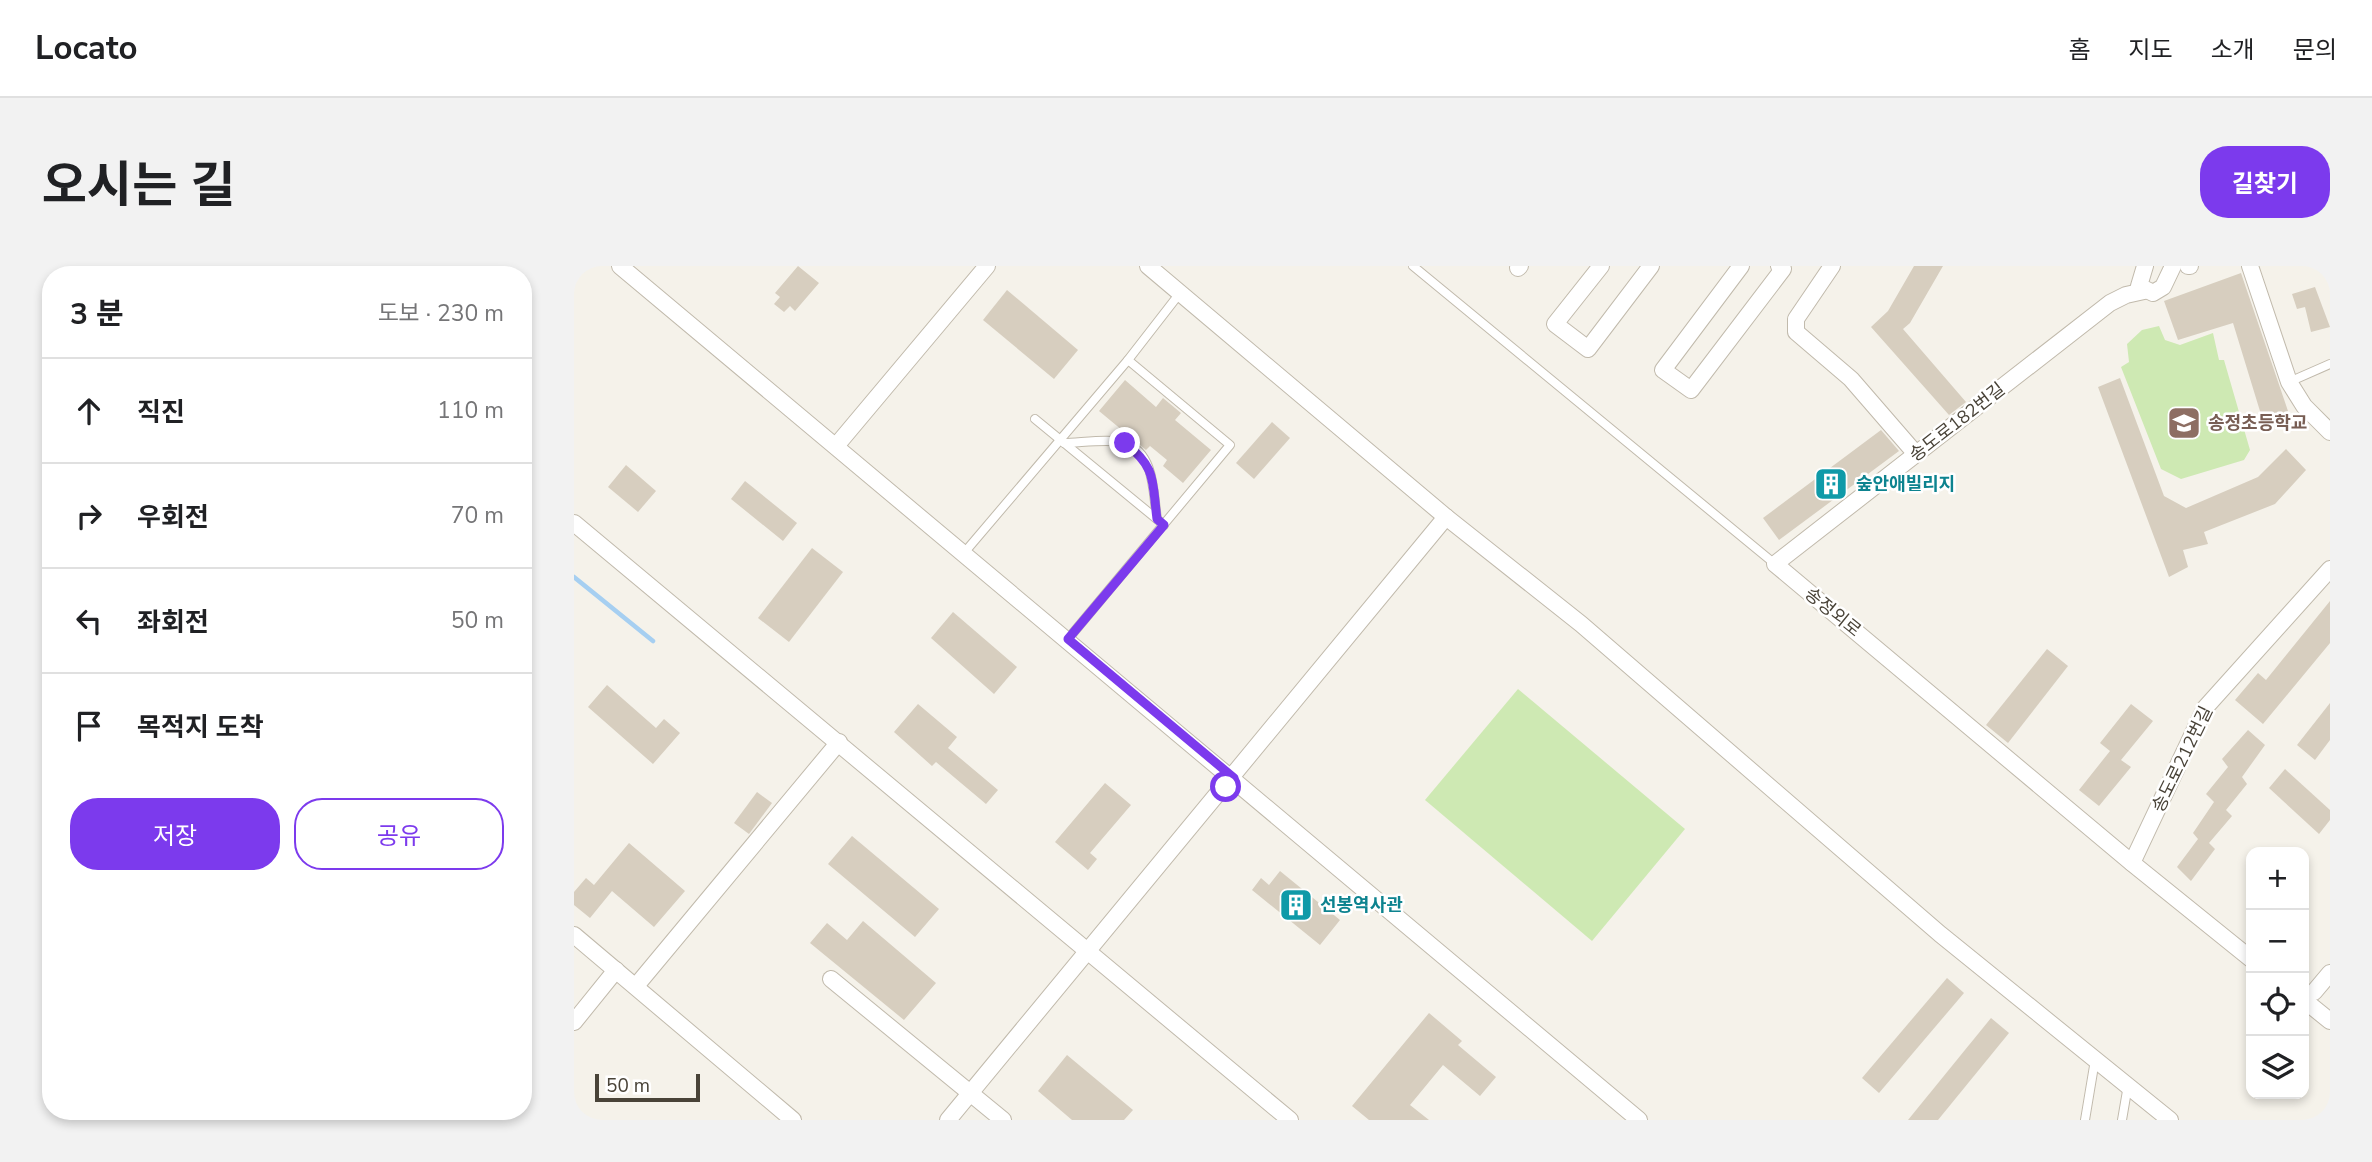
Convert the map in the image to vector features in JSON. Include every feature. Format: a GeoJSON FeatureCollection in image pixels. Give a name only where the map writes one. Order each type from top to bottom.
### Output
{"type":"FeatureCollection","features":[{"type":"Feature","properties":{"kind":"street"},"geometry":{"type":"LineString","coordinates":[[620,266],[1639,1120]]}},
{"type":"Feature","properties":{"kind":"street"},"geometry":{"type":"LineString","coordinates":[[836,446],[987,266]]}},
{"type":"Feature","properties":{"kind":"street"},"geometry":{"type":"LineString","coordinates":[[1148,266],[1446,517],[1581,624],[1940,934],[2170,1120]]}},
{"type":"Feature","properties":{"kind":"street"},"geometry":{"type":"LineString","coordinates":[[1601,266],[1555,324],[1588,349],[1651,266]]}},
{"type":"Feature","properties":{"kind":"street"},"geometry":{"type":"LineString","coordinates":[[1741,266],[1663,370],[1691,390],[1783,268],[1779,266]]}},
{"type":"Feature","properties":{"kind":"street"},"geometry":{"type":"LineString","coordinates":[[1832,266],[1796,319],[1796,332],[1870,398],[1916,454]]}},
{"type":"Feature","properties":{"kind":"street"},"geometry":{"type":"LineString","coordinates":[[2144,291],[2139,286],[2139,280],[2145,266]]}},
{"type":"Feature","properties":{"kind":"street","name":"송도로182번길"},"geometry":{"type":"LineString","coordinates":[[1775,565],[2110,303],[2126,295],[2144,291],[2157,292],[2173,266]]}},
{"type":"Feature","properties":{"kind":"street"},"geometry":{"type":"LineString","coordinates":[[2250,266],[2289,382],[2304,406],[2330,432]]}},
{"type":"Feature","properties":{"kind":"street"},"geometry":{"type":"LineString","coordinates":[[948,1120],[1234,778],[1446,517]]}},
{"type":"Feature","properties":{"kind":"street"},"geometry":{"type":"LineString","coordinates":[[574,523],[839,741],[1290,1120]]}},
{"type":"Feature","properties":{"kind":"street","name":"송정외로"},"geometry":{"type":"LineString","coordinates":[[1775,565],[2132,863],[2246,954]]}},
{"type":"Feature","properties":{"kind":"street","name":"송도로212번길"},"geometry":{"type":"LineString","coordinates":[[2132,863],[2205,708],[2330,569]]}},
{"type":"Feature","properties":{"kind":"street"},"geometry":{"type":"LineString","coordinates":[[636,986],[839,741]]}},
{"type":"Feature","properties":{"kind":"street"},"geometry":{"type":"LineString","coordinates":[[574,936],[793,1120]]}},
{"type":"Feature","properties":{"kind":"street"},"geometry":{"type":"LineString","coordinates":[[574,1022],[616,970]]}},
{"type":"Feature","properties":{"kind":"street"},"geometry":{"type":"LineString","coordinates":[[2330,973],[2309,996],[2330,1021]]}},
{"type":"Feature","properties":{"kind":"street"},"geometry":{"type":"LineString","coordinates":[[831,979],[1003,1120]]}},
{"type":"Feature","properties":{"kind":"lane","name":"송정외로"},"geometry":{"type":"LineString","coordinates":[[1413,266],[1775,565]]}},
{"type":"Feature","properties":{"kind":"lane"},"geometry":{"type":"LineString","coordinates":[[964,553],[1062,441],[1180,293]]}},
{"type":"Feature","properties":{"kind":"lane"},"geometry":{"type":"LineString","coordinates":[[1068,639],[1160,522],[1230,445],[1128,360]]}},
{"type":"Feature","properties":{"kind":"lane"},"geometry":{"type":"LineString","coordinates":[[2289,382],[2330,364]]}},
{"type":"Feature","properties":{"kind":"lane"},"geometry":{"type":"LineString","coordinates":[[1035,419],[1160,522]]}},
{"type":"Feature","properties":{"kind":"lane"},"geometry":{"type":"LineString","coordinates":[[1062,441],[1125,443],[1145,458],[1160,522]]}},
{"type":"Feature","properties":{"kind":"lane"},"geometry":{"type":"LineString","coordinates":[[2085,1120],[2095,1057]]}},
{"type":"Feature","properties":{"kind":"lane"},"geometry":{"type":"LineString","coordinates":[[2122,1120],[2128,1086]]}},
{"type":"Feature","properties":{"kind":"green space"},"geometry":{"type":"Polygon","coordinates":[[[2159,326],[2165,340],[2180,345],[2213,333],[2219,360],[2224,360],[2250,450],[2244,460],[2181,479],[2161,469],[2121,367],[2129,362],[2127,344],[2142,330],[2159,326]]]}},
{"type":"Feature","properties":{"kind":"green space"},"geometry":{"type":"Polygon","coordinates":[[[1518,689],[1685,829],[1592,941],[1425,800],[1518,689]]]}},
{"type":"Feature","properties":{"kind":"building"},"geometry":{"type":"Polygon","coordinates":[[[798,266],[819,283],[795,311],[790,306],[784,312],[774,304],[780,297],[775,293],[798,266]]]}},
{"type":"Feature","properties":{"kind":"building"},"geometry":{"type":"Polygon","coordinates":[[[1914,266],[1943,266],[1910,323],[1903,329],[1966,402],[1949,415],[1871,327],[1888,311],[1914,266]]]}},
{"type":"Feature","properties":{"kind":"building"},"geometry":{"type":"Polygon","coordinates":[[[2241,273],[2288,411],[2263,421],[2233,323],[2178,340],[2164,301],[2241,273]]]}},
{"type":"Feature","properties":{"kind":"building"},"geometry":{"type":"Polygon","coordinates":[[[2315,287],[2330,327],[2311,332],[2305,307],[2297,309],[2292,294],[2315,287]]]}},
{"type":"Feature","properties":{"kind":"building"},"geometry":{"type":"Polygon","coordinates":[[[1007,290],[1078,350],[1054,379],[983,320],[1007,290]]]}},
{"type":"Feature","properties":{"kind":"building"},"geometry":{"type":"Polygon","coordinates":[[[2120,378],[2164,496],[2186,508],[2258,477],[2286,449],[2306,470],[2275,504],[2204,532],[2208,544],[2183,550],[2188,567],[2169,577],[2098,387],[2120,378]]]}},
{"type":"Feature","properties":{"kind":"building"},"geometry":{"type":"Polygon","coordinates":[[[1125,380],[1156,407],[1163,398],[1181,413],[1175,420],[1211,450],[1183,483],[1163,466],[1167,460],[1150,446],[1146,450],[1099,411],[1125,380]]]}},
{"type":"Feature","properties":{"kind":"building"},"geometry":{"type":"Polygon","coordinates":[[[1272,422],[1290,438],[1254,479],[1236,463],[1272,422]]]}},
{"type":"Feature","properties":{"kind":"building","name":"숲안애빌리지"},"geometry":{"type":"Polygon","coordinates":[[[1881,430],[1899,451],[1779,540],[1763,518],[1881,430]]]}},
{"type":"Feature","properties":{"kind":"building"},"geometry":{"type":"Polygon","coordinates":[[[626,465],[656,491],[638,512],[608,487],[626,465]]]}},
{"type":"Feature","properties":{"kind":"building"},"geometry":{"type":"Polygon","coordinates":[[[745,481],[797,523],[783,541],[731,499],[745,481]]]}},
{"type":"Feature","properties":{"kind":"building"},"geometry":{"type":"Polygon","coordinates":[[[812,548],[843,572],[789,642],[758,618],[812,548]]]}},
{"type":"Feature","properties":{"kind":"building"},"geometry":{"type":"Polygon","coordinates":[[[2330,601],[2330,643],[2263,724],[2235,700],[2258,673],[2266,680],[2330,601]]]}},
{"type":"Feature","properties":{"kind":"building"},"geometry":{"type":"Polygon","coordinates":[[[953,612],[1017,667],[994,694],[931,638],[953,612]]]}},
{"type":"Feature","properties":{"kind":"building"},"geometry":{"type":"Polygon","coordinates":[[[2047,649],[2068,666],[2008,743],[1986,725],[2047,649]]]}},
{"type":"Feature","properties":{"kind":"building"},"geometry":{"type":"Polygon","coordinates":[[[607,685],[656,728],[664,719],[680,733],[653,764],[588,707],[607,685]]]}},
{"type":"Feature","properties":{"kind":"building"},"geometry":{"type":"Polygon","coordinates":[[[2330,703],[2330,740],[2315,760],[2297,745],[2330,703]]]}},
{"type":"Feature","properties":{"kind":"building"},"geometry":{"type":"Polygon","coordinates":[[[918,704],[957,737],[948,748],[998,790],[986,804],[936,762],[932,766],[894,732],[918,704]]]}},
{"type":"Feature","properties":{"kind":"building"},"geometry":{"type":"Polygon","coordinates":[[[2131,704],[2153,721],[2121,760],[2131,767],[2099,806],[2079,790],[2110,751],[2100,743],[2131,704]]]}},
{"type":"Feature","properties":{"kind":"building"},"geometry":{"type":"Polygon","coordinates":[[[2248,730],[2265,745],[2242,777],[2247,784],[2226,810],[2232,816],[2209,843],[2215,849],[2191,881],[2177,867],[2198,839],[2193,833],[2214,802],[2206,794],[2228,767],[2222,759],[2248,730]]]}},
{"type":"Feature","properties":{"kind":"building"},"geometry":{"type":"Polygon","coordinates":[[[2285,769],[2330,810],[2330,820],[2319,834],[2269,788],[2285,769]]]}},
{"type":"Feature","properties":{"kind":"building"},"geometry":{"type":"Polygon","coordinates":[[[1105,783],[1131,805],[1090,853],[1097,859],[1088,870],[1055,842],[1105,783]]]}},
{"type":"Feature","properties":{"kind":"building"},"geometry":{"type":"Polygon","coordinates":[[[757,792],[772,803],[749,834],[734,823],[757,792]]]}},
{"type":"Feature","properties":{"kind":"building"},"geometry":{"type":"Polygon","coordinates":[[[852,836],[939,909],[915,937],[828,864],[852,836]]]}},
{"type":"Feature","properties":{"kind":"building"},"geometry":{"type":"Polygon","coordinates":[[[629,843],[685,891],[654,927],[612,891],[590,918],[574,905],[574,892],[586,878],[594,885],[629,843]]]}},
{"type":"Feature","properties":{"kind":"building","name":"선봉역사관"},"geometry":{"type":"Polygon","coordinates":[[[1280,871],[1340,920],[1320,945],[1252,890],[1261,878],[1269,885],[1280,871]]]}},
{"type":"Feature","properties":{"kind":"building"},"geometry":{"type":"Polygon","coordinates":[[[863,921],[936,983],[904,1020],[810,943],[827,923],[847,940],[863,921]]]}},
{"type":"Feature","properties":{"kind":"building"},"geometry":{"type":"Polygon","coordinates":[[[1947,978],[1964,993],[1879,1093],[1862,1078],[1947,978]]]}},
{"type":"Feature","properties":{"kind":"building"},"geometry":{"type":"Polygon","coordinates":[[[1429,1013],[1462,1041],[1458,1045],[1496,1077],[1480,1096],[1443,1065],[1410,1105],[1429,1120],[1369,1120],[1352,1106],[1429,1013]]]}},
{"type":"Feature","properties":{"kind":"building"},"geometry":{"type":"Polygon","coordinates":[[[1991,1018],[2009,1033],[1938,1120],[1908,1120],[1991,1018]]]}},
{"type":"Feature","properties":{"kind":"building"},"geometry":{"type":"Polygon","coordinates":[[[1067,1055],[1133,1110],[1124,1120],[1072,1120],[1038,1091],[1067,1055]]]}},
{"type":"Feature","properties":{"kind":"waterway"},"geometry":{"type":"LineString","coordinates":[[574,577],[653,641]]}},
{"type":"Feature","properties":{"kind":"place","name":"송정초등학교"},"geometry":{"type":"Point","coordinates":[2184,423]}},
{"type":"Feature","properties":{"kind":"place","name":"숲안애빌리지"},"geometry":{"type":"Point","coordinates":[1831,484]}},
{"type":"Feature","properties":{"kind":"place","name":"선봉역사관"},"geometry":{"type":"Point","coordinates":[1296,905]}},
{"type":"Feature","properties":{"kind":"route"},"geometry":{"type":"LineString","coordinates":[[1125,443],[1145,458],[1150,471],[1157,519],[1164,525],[1068,639],[1234,778],[1226,787]]}}]}
